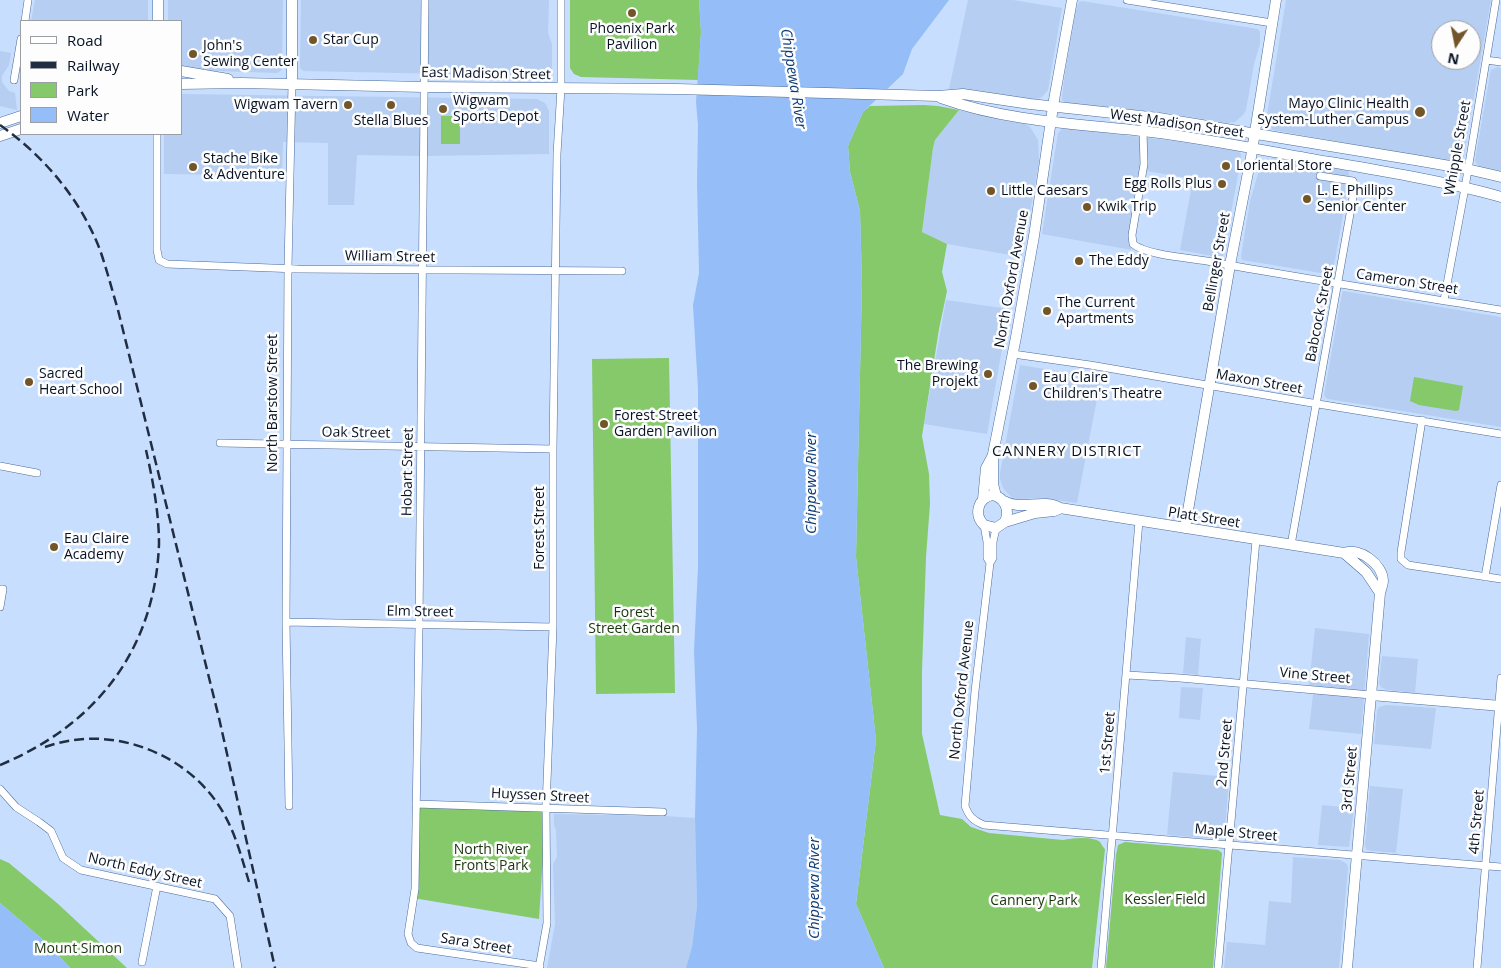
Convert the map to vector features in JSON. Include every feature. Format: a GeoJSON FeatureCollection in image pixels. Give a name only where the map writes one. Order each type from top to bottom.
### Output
{"type":"FeatureCollection","features":[{"type":"Feature","properties":{"kind":"main road"},"geometry":{"type":"LineString","coordinates":[[158,0],[158,20]]}},
{"type":"Feature","properties":{"kind":"main road","name":"North Barstow Street"},"geometry":{"type":"LineString","coordinates":[[292,0],[292,84]]}},
{"type":"Feature","properties":{"kind":"main road","name":"North Oxford Avenue"},"geometry":{"type":"LineString","coordinates":[[1000,498],[993,484],[993,454],[1034,236],[1052,107],[1072,0]]}},
{"type":"Feature","properties":{"kind":"main road","name":"Bellinger Street"},"geometry":{"type":"LineString","coordinates":[[1185,528],[1208,386],[1253,148],[1276,0]]}},
{"type":"Feature","properties":{"kind":"main road"},"geometry":{"type":"LineString","coordinates":[[182,71],[241,83]]}},
{"type":"Feature","properties":{"kind":"main road","name":"East Madison Street"},"geometry":{"type":"LineString","coordinates":[[182,84],[241,83],[677,89],[791,93]]}},
{"type":"Feature","properties":{"kind":"main road","name":"West Madison Street"},"geometry":{"type":"LineString","coordinates":[[791,93],[938,96],[963,94],[1052,107],[1148,117],[1467,169],[1501,177]]}},
{"type":"Feature","properties":{"kind":"main road","name":"West Madison Street"},"geometry":{"type":"LineString","coordinates":[[938,96],[961,105],[983,110],[1098,127],[1197,138],[1357,166],[1501,197]]}},
{"type":"Feature","properties":{"kind":"main road"},"geometry":{"type":"LineString","coordinates":[[0,123],[20,116]]}},
{"type":"Feature","properties":{"kind":"main road"},"geometry":{"type":"LineString","coordinates":[[0,136],[20,129]]}},
{"type":"Feature","properties":{"kind":"main road","name":"North Oxford Avenue"},"geometry":{"type":"LineString","coordinates":[[983,499],[986,468],[993,454]]}},
{"type":"Feature","properties":{"kind":"main road"},"geometry":{"type":"LineString","coordinates":[[987,496],[1000,498],[1007,512],[1000,525],[984,525],[978,516],[978,510],[983,499],[987,496]]}},
{"type":"Feature","properties":{"kind":"main road","name":"Platt Street"},"geometry":{"type":"LineString","coordinates":[[1000,498],[1009,504],[1054,504],[1060,508],[1256,540],[1344,553],[1355,551],[1361,553],[1375,564]]}},
{"type":"Feature","properties":{"kind":"main road","name":"Platt Street"},"geometry":{"type":"LineString","coordinates":[[1000,525],[1035,512],[1054,511],[1060,508]]}},
{"type":"Feature","properties":{"kind":"main road"},"geometry":{"type":"LineString","coordinates":[[1344,553],[1366,572],[1380,592]]}},
{"type":"Feature","properties":{"kind":"main road","name":"3rd Street"},"geometry":{"type":"LineString","coordinates":[[1347,968],[1380,592],[1384,581],[1382,574],[1375,564]]}},
{"type":"Feature","properties":{"kind":"main road","name":"Vine Street"},"geometry":{"type":"LineString","coordinates":[[1372,695],[1500,706]]}},
{"type":"Feature","properties":{"kind":"street"},"geometry":{"type":"LineString","coordinates":[[24,20],[28,0]]}},
{"type":"Feature","properties":{"kind":"street","name":"Hobart Street"},"geometry":{"type":"LineString","coordinates":[[411,943],[408,934],[415,889],[419,625],[425,0]]}},
{"type":"Feature","properties":{"kind":"street","name":"Forest Street"},"geometry":{"type":"LineString","coordinates":[[539,967],[547,923],[546,808],[553,627],[553,449],[557,154],[561,88],[561,0]]}},
{"type":"Feature","properties":{"kind":"street"},"geometry":{"type":"LineString","coordinates":[[1127,0],[1166,3],[1272,23]]}},
{"type":"Feature","properties":{"kind":"street","name":"Whipple Street"},"geometry":{"type":"LineString","coordinates":[[1444,300],[1465,188],[1496,0]]}},
{"type":"Feature","properties":{"kind":"street"},"geometry":{"type":"LineString","coordinates":[[14,80],[20,45]]}},
{"type":"Feature","properties":{"kind":"street"},"geometry":{"type":"LineString","coordinates":[[1486,60],[1501,62]]}},
{"type":"Feature","properties":{"kind":"street","name":"North Barstow Street"},"geometry":{"type":"LineString","coordinates":[[289,806],[286,622],[288,268],[292,84]]}},
{"type":"Feature","properties":{"kind":"street"},"geometry":{"type":"LineString","coordinates":[[1143,131],[1148,117]]}},
{"type":"Feature","properties":{"kind":"street","name":"Cameron Street"},"geometry":{"type":"LineString","coordinates":[[1143,131],[1144,164],[1132,235],[1133,244],[1142,249],[1230,266],[1501,310]]}},
{"type":"Feature","properties":{"kind":"street","name":"William Street"},"geometry":{"type":"LineString","coordinates":[[156,135],[157,250],[159,260],[167,264],[288,268],[622,272]]}},
{"type":"Feature","properties":{"kind":"street","name":"Babcock Street"},"geometry":{"type":"LineString","coordinates":[[1291,545],[1355,184],[1353,181],[1320,176]]}},
{"type":"Feature","properties":{"kind":"street","name":"Maxon Street"},"geometry":{"type":"LineString","coordinates":[[1013,354],[1090,365],[1501,434]]}},
{"type":"Feature","properties":{"kind":"street"},"geometry":{"type":"LineString","coordinates":[[1422,420],[1401,558],[1408,565],[1501,579]]}},
{"type":"Feature","properties":{"kind":"street","name":"Oak Street"},"geometry":{"type":"LineString","coordinates":[[220,443],[553,449]]}},
{"type":"Feature","properties":{"kind":"street"},"geometry":{"type":"LineString","coordinates":[[0,466],[37,473]]}},
{"type":"Feature","properties":{"kind":"street"},"geometry":{"type":"LineString","coordinates":[[1485,577],[1501,485]]}},
{"type":"Feature","properties":{"kind":"street","name":"1st Street"},"geometry":{"type":"LineString","coordinates":[[1101,968],[1139,521]]}},
{"type":"Feature","properties":{"kind":"street","name":"North Oxford Avenue"},"geometry":{"type":"LineString","coordinates":[[984,525],[987,558],[990,563]]}},
{"type":"Feature","properties":{"kind":"street","name":"North Oxford Avenue"},"geometry":{"type":"LineString","coordinates":[[971,819],[965,806],[975,691],[990,563],[993,558],[993,542],[1000,525]]}},
{"type":"Feature","properties":{"kind":"street","name":"2nd Street"},"geometry":{"type":"LineString","coordinates":[[1218,968],[1256,540]]}},
{"type":"Feature","properties":{"kind":"street"},"geometry":{"type":"LineString","coordinates":[[0,607],[2,589]]}},
{"type":"Feature","properties":{"kind":"street","name":"Elm Street"},"geometry":{"type":"LineString","coordinates":[[286,622],[553,627]]}},
{"type":"Feature","properties":{"kind":"street","name":"Vine Street"},"geometry":{"type":"LineString","coordinates":[[1126,675],[1372,695]]}},
{"type":"Feature","properties":{"kind":"street","name":"4th Street"},"geometry":{"type":"LineString","coordinates":[[1477,968],[1501,678]]}},
{"type":"Feature","properties":{"kind":"street","name":"North Eddy Street"},"geometry":{"type":"LineString","coordinates":[[0,789],[16,807],[51,831],[63,858],[81,870],[215,899],[230,916],[238,968]]}},
{"type":"Feature","properties":{"kind":"street","name":"Huyssen Street"},"geometry":{"type":"LineString","coordinates":[[416,804],[663,812]]}},
{"type":"Feature","properties":{"kind":"street","name":"Maple Street"},"geometry":{"type":"LineString","coordinates":[[971,819],[984,825],[1501,867]]}},
{"type":"Feature","properties":{"kind":"street"},"geometry":{"type":"LineString","coordinates":[[142,962],[157,886]]}},
{"type":"Feature","properties":{"kind":"street","name":"Sara Street"},"geometry":{"type":"LineString","coordinates":[[411,943],[417,948],[539,967]]}},
{"type":"Feature","properties":{"kind":"shaded area"},"geometry":{"type":"Polygon","coordinates":[[[35,0],[148,0],[148,20],[31,20],[35,0]]]}},
{"type":"Feature","properties":{"kind":"shaded area"},"geometry":{"type":"Polygon","coordinates":[[[168,0],[283,0],[282,70],[277,73],[182,68],[182,20],[168,20],[168,0]]]}},
{"type":"Feature","properties":{"kind":"shaded area"},"geometry":{"type":"Polygon","coordinates":[[[301,0],[549,0],[548,33],[552,44],[552,69],[543,76],[303,71],[300,68],[301,0]]]}},
{"type":"Feature","properties":{"kind":"shaded area"},"geometry":{"type":"Polygon","coordinates":[[[968,0],[1013,0],[1062,8],[1048,90],[1042,97],[1034,100],[975,90],[949,89],[968,0]]]}},
{"type":"Feature","properties":{"kind":"shaded area","name":"Mayo Clinic Health System-Luther Campus"},"geometry":{"type":"Polygon","coordinates":[[[1286,0],[1491,0],[1481,57],[1481,20],[1431,20],[1431,70],[1479,70],[1463,159],[1458,163],[1273,130],[1268,124],[1267,115],[1286,0]]]}},
{"type":"Feature","properties":{"kind":"shaded area"},"geometry":{"type":"Polygon","coordinates":[[[1079,2],[1258,29],[1260,32],[1260,44],[1254,64],[1246,110],[1243,115],[1235,122],[1227,123],[1166,113],[1065,103],[1062,97],[1065,73],[1076,10],[1079,2]]]}},
{"type":"Feature","properties":{"kind":"shaded area"},"geometry":{"type":"Polygon","coordinates":[[[0,51],[11,53],[9,65],[2,76],[2,82],[9,91],[15,93],[17,110],[0,106],[0,51]]]}},
{"type":"Feature","properties":{"kind":"shaded area"},"geometry":{"type":"Polygon","coordinates":[[[1498,67],[1501,68],[1501,172],[1479,167],[1475,161],[1490,74],[1491,70],[1498,67]]]}},
{"type":"Feature","properties":{"kind":"shaded area"},"geometry":{"type":"Polygon","coordinates":[[[182,94],[537,99],[545,103],[549,111],[549,154],[357,155],[354,205],[328,205],[328,143],[283,142],[282,172],[228,172],[227,175],[164,174],[164,135],[182,135],[182,94]]]}},
{"type":"Feature","properties":{"kind":"shaded area"},"geometry":{"type":"Polygon","coordinates":[[[959,110],[1026,124],[1038,140],[1039,162],[1022,257],[947,244],[922,232],[935,140],[959,110]]]}},
{"type":"Feature","properties":{"kind":"shaded area"},"geometry":{"type":"Polygon","coordinates":[[[1065,128],[1238,151],[1241,154],[1241,159],[1223,256],[1218,257],[1180,250],[1193,179],[1141,170],[1129,232],[1132,250],[1042,234],[1058,133],[1065,128]]]}},
{"type":"Feature","properties":{"kind":"shaded area"},"geometry":{"type":"Polygon","coordinates":[[[1273,158],[1342,169],[1349,172],[1335,260],[1330,273],[1242,260],[1241,256],[1250,201],[1260,167],[1265,161],[1273,158]]]}},
{"type":"Feature","properties":{"kind":"shaded area"},"geometry":{"type":"Polygon","coordinates":[[[1343,291],[1501,317],[1501,427],[1325,397],[1343,291]]]}},
{"type":"Feature","properties":{"kind":"shaded area"},"geometry":{"type":"Polygon","coordinates":[[[946,300],[1009,309],[987,434],[924,424],[946,300]]]}},
{"type":"Feature","properties":{"kind":"shaded area"},"geometry":{"type":"Polygon","coordinates":[[[1020,365],[1101,378],[1077,503],[1042,498],[1017,499],[1011,497],[1003,488],[1000,473],[1020,365]]]}},
{"type":"Feature","properties":{"kind":"shaded area"},"geometry":{"type":"Polygon","coordinates":[[[1315,628],[1369,634],[1361,734],[1309,729],[1314,686],[1309,685],[1315,628]]]}},
{"type":"Feature","properties":{"kind":"shaded area"},"geometry":{"type":"Polygon","coordinates":[[[1186,637],[1201,639],[1198,675],[1183,673],[1186,637]]]}},
{"type":"Feature","properties":{"kind":"shaded area"},"geometry":{"type":"Polygon","coordinates":[[[1382,656],[1418,659],[1415,693],[1387,690],[1381,687],[1379,683],[1382,656]]]}},
{"type":"Feature","properties":{"kind":"shaded area"},"geometry":{"type":"Polygon","coordinates":[[[1181,687],[1203,688],[1200,720],[1179,718],[1181,687]]]}},
{"type":"Feature","properties":{"kind":"shaded area"},"geometry":{"type":"Polygon","coordinates":[[[1386,705],[1436,708],[1431,749],[1374,744],[1377,711],[1379,707],[1386,705]]]}},
{"type":"Feature","properties":{"kind":"shaded area"},"geometry":{"type":"Polygon","coordinates":[[[1173,772],[1229,777],[1225,831],[1220,839],[1167,835],[1173,772]]]}},
{"type":"Feature","properties":{"kind":"shaded area"},"geometry":{"type":"Polygon","coordinates":[[[1370,786],[1403,789],[1396,853],[1367,850],[1365,846],[1370,786]]]}},
{"type":"Feature","properties":{"kind":"shaded area"},"geometry":{"type":"Polygon","coordinates":[[[1322,805],[1354,808],[1349,847],[1318,845],[1322,805]]]}},
{"type":"Feature","properties":{"kind":"shaded area"},"geometry":{"type":"Polygon","coordinates":[[[554,814],[695,818],[697,906],[692,947],[686,968],[547,968],[555,924],[553,864],[557,857],[554,814]]]}},
{"type":"Feature","properties":{"kind":"shaded area"},"geometry":{"type":"Polygon","coordinates":[[[1293,857],[1340,860],[1347,864],[1339,968],[1224,968],[1227,942],[1265,945],[1269,901],[1291,903],[1293,857]]]}},
{"type":"Feature","properties":{"kind":"green space"},"geometry":{"type":"Polygon","coordinates":[[[570,0],[699,0],[701,32],[698,80],[581,77],[574,74],[570,68],[570,0]]]}},
{"type":"Feature","properties":{"kind":"green space","name":"Cannery Park"},"geometry":{"type":"Polygon","coordinates":[[[924,105],[959,110],[935,140],[922,232],[947,244],[942,272],[947,291],[922,436],[929,474],[930,504],[922,671],[922,734],[940,815],[962,819],[971,827],[989,833],[1063,840],[1088,838],[1097,840],[1105,849],[1092,968],[884,968],[856,904],[876,740],[856,557],[862,283],[860,211],[850,172],[848,146],[863,112],[870,106],[924,105]]]}},
{"type":"Feature","properties":{"kind":"green space"},"geometry":{"type":"Polygon","coordinates":[[[441,116],[460,116],[460,144],[441,144],[441,116]]]}},
{"type":"Feature","properties":{"kind":"green space","name":"Forest Street Garden"},"geometry":{"type":"Polygon","coordinates":[[[669,358],[675,693],[596,694],[592,359],[669,358]]]}},
{"type":"Feature","properties":{"kind":"green space"},"geometry":{"type":"Polygon","coordinates":[[[1414,377],[1463,386],[1459,410],[1419,405],[1410,401],[1414,377]]]}},
{"type":"Feature","properties":{"kind":"green space","name":"North River Fronts Park"},"geometry":{"type":"Polygon","coordinates":[[[416,804],[546,808],[539,919],[413,898],[416,804]]]}},
{"type":"Feature","properties":{"kind":"green space","name":"Kessler Field"},"geometry":{"type":"Polygon","coordinates":[[[1125,842],[1218,850],[1222,853],[1213,968],[1106,968],[1116,855],[1118,845],[1125,842]]]}},
{"type":"Feature","properties":{"kind":"green space","name":"Mount Simon"},"geometry":{"type":"Polygon","coordinates":[[[0,859],[9,863],[57,903],[127,968],[70,968],[48,944],[0,903],[0,859]]]}},
{"type":"Feature","properties":{"kind":"water","name":"Chippewa River"},"geometry":{"type":"Polygon","coordinates":[[[699,0],[949,0],[912,49],[903,74],[863,112],[848,146],[850,172],[860,211],[862,283],[856,557],[876,740],[856,904],[884,968],[686,968],[692,947],[697,906],[695,818],[697,729],[694,651],[698,567],[698,389],[693,305],[699,273],[698,125],[696,102],[701,32],[699,0]]]}},
{"type":"Feature","properties":{"kind":"water"},"geometry":{"type":"Polygon","coordinates":[[[0,903],[48,944],[70,968],[0,968],[0,903]]]}},
{"type":"Feature","properties":{"kind":"railway"},"geometry":{"type":"LineString","coordinates":[[0,125],[32,151],[59,180],[83,214],[103,258],[118,310],[219,718],[275,968]]}},
{"type":"Feature","properties":{"kind":"railway"},"geometry":{"type":"LineString","coordinates":[[0,765],[34,748],[65,728],[91,705],[114,679],[132,650],[146,618],[155,582],[159,544],[155,497],[146,450]]}},
{"type":"Feature","properties":{"kind":"railway"},"geometry":{"type":"LineString","coordinates":[[45,747],[70,740],[96,739],[122,742],[146,749],[170,760],[191,774],[209,793],[224,814],[235,839],[249,882]]}},
{"type":"Feature","properties":{"kind":"place","name":"Phoenix Park Pavilion"},"geometry":{"type":"Point","coordinates":[632,13]}},
{"type":"Feature","properties":{"kind":"place","name":"Star Cup"},"geometry":{"type":"Point","coordinates":[313,40]}},
{"type":"Feature","properties":{"kind":"place","name":"John's Sewing Center"},"geometry":{"type":"Point","coordinates":[193,54]}},
{"type":"Feature","properties":{"kind":"place","name":"Wigwam Tavern"},"geometry":{"type":"Point","coordinates":[348,105]}},
{"type":"Feature","properties":{"kind":"place","name":"Stella Blues"},"geometry":{"type":"Point","coordinates":[391,105]}},
{"type":"Feature","properties":{"kind":"place","name":"Wigwam Sports Depot"},"geometry":{"type":"Point","coordinates":[443,109]}},
{"type":"Feature","properties":{"kind":"place","name":"Mayo Clinic Health System-Luther Campus"},"geometry":{"type":"Point","coordinates":[1420,112]}},
{"type":"Feature","properties":{"kind":"place","name":"Loriental Store"},"geometry":{"type":"Point","coordinates":[1226,166]}},
{"type":"Feature","properties":{"kind":"place","name":"Stache Bike & Adventure"},"geometry":{"type":"Point","coordinates":[193,167]}},
{"type":"Feature","properties":{"kind":"place","name":"Egg Rolls Plus"},"geometry":{"type":"Point","coordinates":[1222,184]}},
{"type":"Feature","properties":{"kind":"place","name":"Little Caesars"},"geometry":{"type":"Point","coordinates":[991,191]}},
{"type":"Feature","properties":{"kind":"place","name":"L. E. Phillips Senior Center"},"geometry":{"type":"Point","coordinates":[1307,199]}},
{"type":"Feature","properties":{"kind":"place","name":"Kwik Trip"},"geometry":{"type":"Point","coordinates":[1087,207]}},
{"type":"Feature","properties":{"kind":"place","name":"The Eddy"},"geometry":{"type":"Point","coordinates":[1079,261]}},
{"type":"Feature","properties":{"kind":"place","name":"The Current Apartments"},"geometry":{"type":"Point","coordinates":[1047,311]}},
{"type":"Feature","properties":{"kind":"place","name":"The Brewing Projekt"},"geometry":{"type":"Point","coordinates":[988,374]}},
{"type":"Feature","properties":{"kind":"place","name":"Sacred Heart School"},"geometry":{"type":"Point","coordinates":[29,382]}},
{"type":"Feature","properties":{"kind":"place","name":"Eau Claire Children's Theatre"},"geometry":{"type":"Point","coordinates":[1033,386]}},
{"type":"Feature","properties":{"kind":"place","name":"Forest Street Garden Pavilion"},"geometry":{"type":"Point","coordinates":[604,424]}},
{"type":"Feature","properties":{"kind":"place","name":"Eau Claire Academy"},"geometry":{"type":"Point","coordinates":[54,547]}},
{"type":"Feature","properties":{"kind":"district","name":"CANNERY DISTRICT"},"geometry":{"type":"Point","coordinates":[1067,452]}}]}
